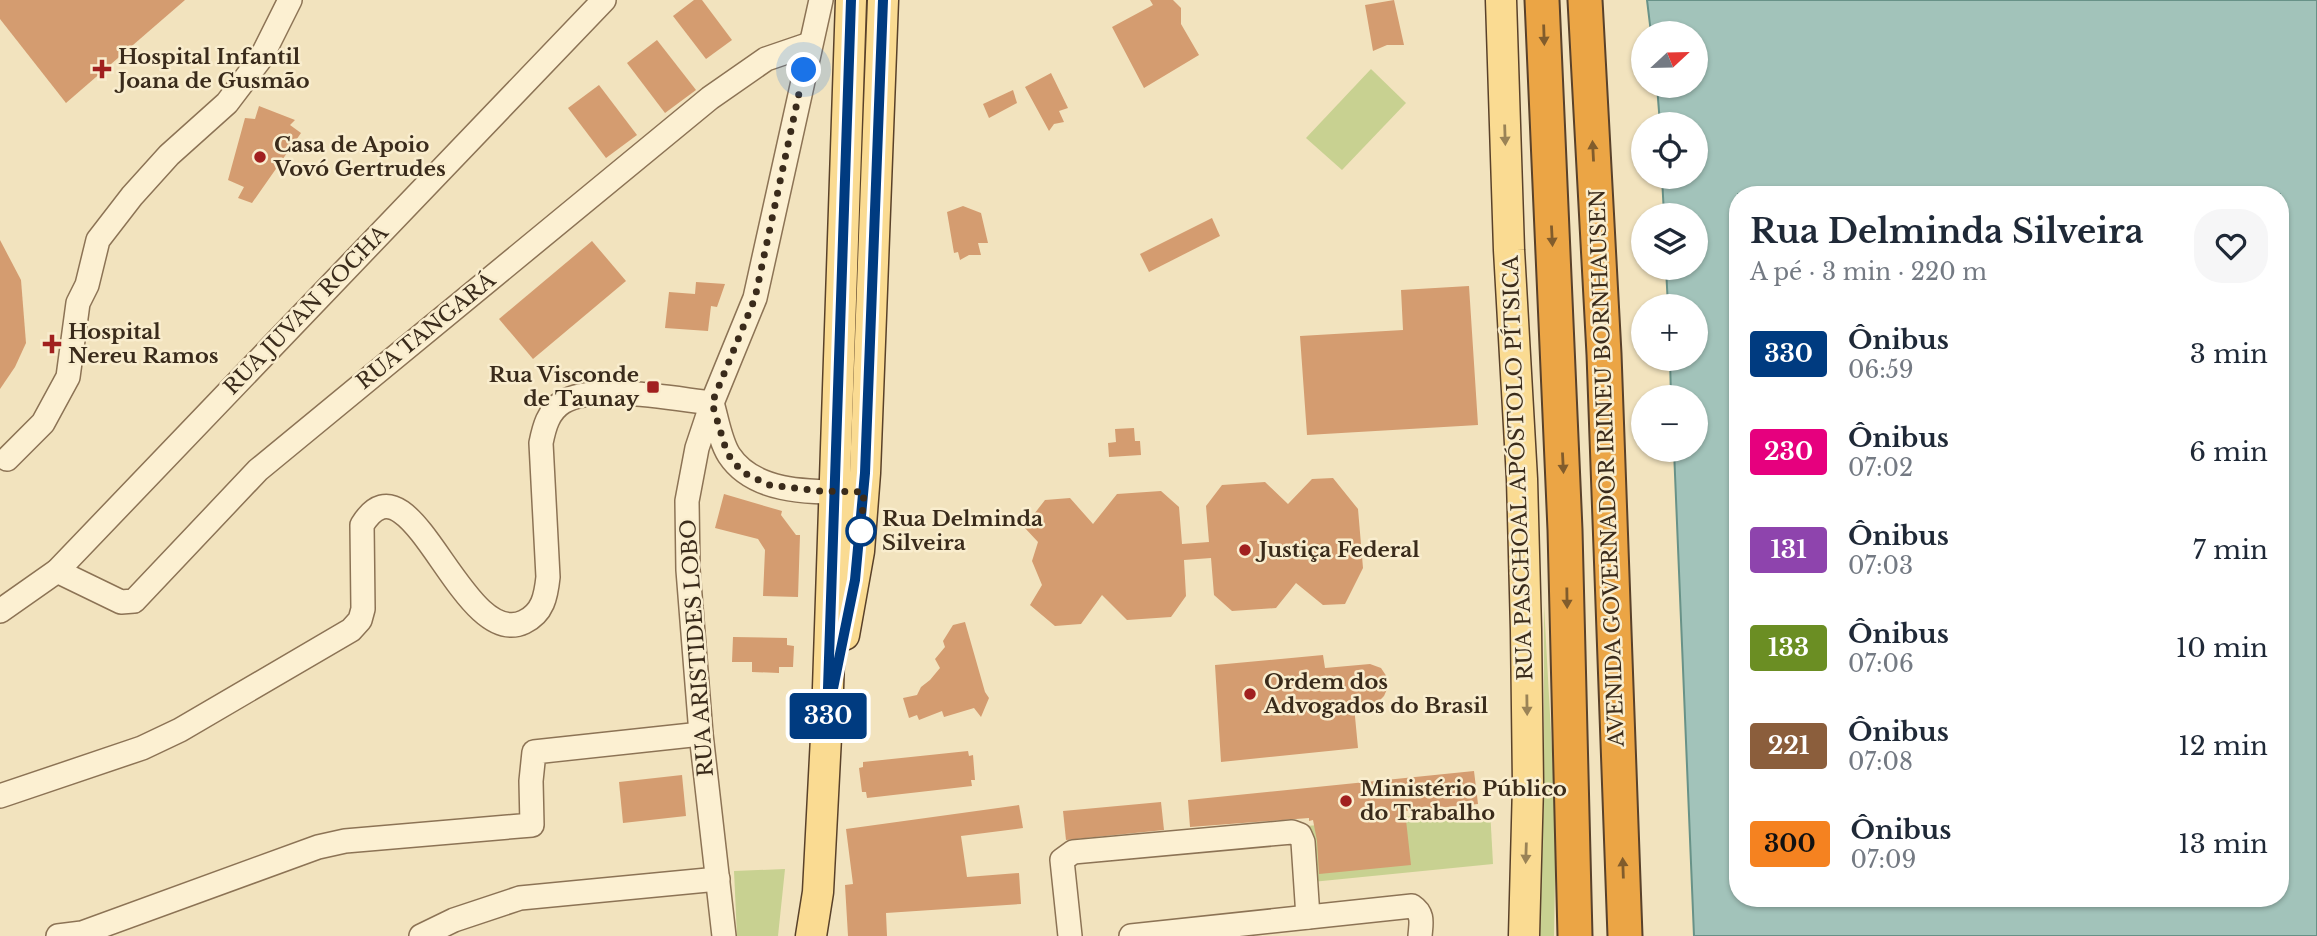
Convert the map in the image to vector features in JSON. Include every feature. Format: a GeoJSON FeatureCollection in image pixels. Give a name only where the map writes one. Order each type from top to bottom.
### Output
{"type":"FeatureCollection","features":[{"type":"Feature","properties":{"kind":"highway","name":"AVENIDA GOVERNADOR IRINEU BORNHAUSEN"},"geometry":{"type":"LineString","coordinates":[[1542,0],[1566,530],[1575,936]]}},
{"type":"Feature","properties":{"kind":"highway","name":"AVENIDA GOVERNADOR IRINEU BORNHAUSEN"},"geometry":{"type":"LineString","coordinates":[[1585,0],[1604,354],[1625,936]]}},
{"type":"Feature","properties":{"kind":"main road"},"geometry":{"type":"LineString","coordinates":[[811,936],[818,892],[827,718],[851,0]]}},
{"type":"Feature","properties":{"kind":"main road"},"geometry":{"type":"LineString","coordinates":[[827,718],[855,580],[864,492],[883,0]]}},
{"type":"Feature","properties":{"kind":"main road","name":"RUA PASCHOAL APÓSTOLO PÍTSICA"},"geometry":{"type":"LineString","coordinates":[[1501,0],[1526,630],[1528,785],[1524,936]]}},
{"type":"Feature","properties":{"kind":"street"},"geometry":{"type":"LineString","coordinates":[[8,459],[43,423],[68,377],[78,303],[87,285],[98,240],[132,196],[169,155],[227,103],[261,58],[290,0]]}},
{"type":"Feature","properties":{"kind":"street","name":"RUA JUVAN ROCHA"},"geometry":{"type":"LineString","coordinates":[[0,611],[57,571],[604,0]]}},
{"type":"Feature","properties":{"kind":"street","name":"RUA ARISTIDES LOBO"},"geometry":{"type":"LineString","coordinates":[[724,936],[701,734],[686,525],[691,473],[712,403],[755,298],[821,0]]}},
{"type":"Feature","properties":{"kind":"street","name":"RUA TANGARÁ"},"geometry":{"type":"LineString","coordinates":[[57,571],[121,602],[134,601],[250,478],[324,415],[710,98],[766,59],[810,44]]}},
{"type":"Feature","properties":{"kind":"street"},"geometry":{"type":"LineString","coordinates":[[0,796],[142,748],[351,630],[360,620],[363,609],[360,540],[362,526],[368,515],[376,510],[390,508],[406,514],[418,526],[472,603],[486,617],[509,625],[522,623],[537,614],[546,597],[548,577],[541,443],[551,412],[562,402],[575,397],[602,392],[712,403],[727,453],[742,472],[769,485],[834,492],[864,492]]}},
{"type":"Feature","properties":{"kind":"street"},"geometry":{"type":"LineString","coordinates":[[58,936],[82,933],[318,848],[345,841],[532,825],[531,781],[534,752],[701,734]]}},
{"type":"Feature","properties":{"kind":"street"},"geometry":{"type":"LineString","coordinates":[[1070,936],[1062,860],[1073,852],[1292,832],[1300,835],[1303,842],[1308,917]]}},
{"type":"Feature","properties":{"kind":"street"},"geometry":{"type":"LineString","coordinates":[[421,936],[454,920],[520,898],[718,879]]}},
{"type":"Feature","properties":{"kind":"street"},"geometry":{"type":"LineString","coordinates":[[1131,936],[1412,906],[1422,918],[1420,936]]}},
{"type":"Feature","properties":{"kind":"green space"},"geometry":{"type":"Polygon","coordinates":[[[1371,69],[1406,103],[1342,170],[1306,138],[1371,69]]]}},
{"type":"Feature","properties":{"kind":"green space"},"geometry":{"type":"Polygon","coordinates":[[[1544,605],[1556,824],[1554,936],[1536,936],[1544,800],[1544,605]]]}},
{"type":"Feature","properties":{"kind":"green space"},"geometry":{"type":"Polygon","coordinates":[[[1490,809],[1493,864],[1312,882],[1307,826],[1490,809]]]}},
{"type":"Feature","properties":{"kind":"green space"},"geometry":{"type":"Polygon","coordinates":[[[785,869],[778,936],[737,936],[734,871],[785,869]]]}},
{"type":"Feature","properties":{"kind":"water"},"geometry":{"type":"Polygon","coordinates":[[[1647,0],[2317,0],[2317,936],[1694,936],[1674,462],[1708,462],[1708,385],[1671,385],[1670,371],[1708,371],[1708,294],[1667,294],[1667,280],[1708,280],[1708,203],[1663,203],[1663,189],[1708,189],[1708,112],[1659,112],[1658,98],[1708,98],[1708,21],[1650,21],[1647,0]]]}},
{"type":"Feature","properties":{"kind":"building"},"geometry":{"type":"Polygon","coordinates":[[[0,0],[185,0],[66,103],[0,19],[0,0]]]}},
{"type":"Feature","properties":{"kind":"building"},"geometry":{"type":"Polygon","coordinates":[[[694,0],[702,0],[732,40],[706,59],[673,16],[694,0]]]}},
{"type":"Feature","properties":{"kind":"building"},"geometry":{"type":"Polygon","coordinates":[[[1150,0],[1173,0],[1181,8],[1181,24],[1199,55],[1144,88],[1112,27],[1153,5],[1150,0]]]}},
{"type":"Feature","properties":{"kind":"building"},"geometry":{"type":"Polygon","coordinates":[[[1394,0],[1404,45],[1387,45],[1373,51],[1365,5],[1394,0]]]}},
{"type":"Feature","properties":{"kind":"building"},"geometry":{"type":"Polygon","coordinates":[[[657,40],[696,90],[665,113],[627,63],[657,40]]]}},
{"type":"Feature","properties":{"kind":"building"},"geometry":{"type":"Polygon","coordinates":[[[1051,73],[1068,108],[1059,111],[1064,122],[1054,124],[1049,131],[1025,87],[1051,73]]]}},
{"type":"Feature","properties":{"kind":"building"},"geometry":{"type":"Polygon","coordinates":[[[599,85],[637,135],[606,158],[568,108],[599,85]]]}},
{"type":"Feature","properties":{"kind":"building"},"geometry":{"type":"Polygon","coordinates":[[[1013,90],[1017,103],[989,118],[983,104],[1013,90]]]}},
{"type":"Feature","properties":{"kind":"building","name":"Casa de Apoio Vovó Gertrudes"},"geometry":{"type":"Polygon","coordinates":[[[259,106],[295,120],[290,125],[301,133],[252,203],[238,198],[244,187],[228,180],[245,118],[255,119],[259,106]]]}},
{"type":"Feature","properties":{"kind":"building"},"geometry":{"type":"Polygon","coordinates":[[[963,206],[981,213],[988,243],[978,243],[981,255],[969,255],[960,260],[958,252],[954,253],[947,212],[963,206]]]}},
{"type":"Feature","properties":{"kind":"building"},"geometry":{"type":"Polygon","coordinates":[[[1212,218],[1220,236],[1149,272],[1140,254],[1212,218]]]}},
{"type":"Feature","properties":{"kind":"building"},"geometry":{"type":"Polygon","coordinates":[[[0,240],[21,280],[26,343],[15,367],[0,389],[0,240]]]}},
{"type":"Feature","properties":{"kind":"building"},"geometry":{"type":"Polygon","coordinates":[[[592,241],[626,281],[533,359],[499,319],[592,241]]]}},
{"type":"Feature","properties":{"kind":"building"},"geometry":{"type":"Polygon","coordinates":[[[696,282],[725,284],[717,307],[711,306],[708,331],[665,328],[669,292],[695,294],[696,282]]]}},
{"type":"Feature","properties":{"kind":"building"},"geometry":{"type":"Polygon","coordinates":[[[1469,286],[1478,425],[1307,435],[1300,336],[1403,330],[1401,290],[1469,286]]]}},
{"type":"Feature","properties":{"kind":"building"},"geometry":{"type":"Polygon","coordinates":[[[1134,428],[1135,441],[1140,441],[1141,455],[1109,457],[1108,443],[1116,442],[1115,429],[1134,428]]]}},
{"type":"Feature","properties":{"kind":"building"},"geometry":{"type":"Polygon","coordinates":[[[1333,478],[1358,509],[1363,568],[1345,604],[1323,605],[1296,583],[1276,608],[1232,611],[1214,595],[1211,558],[1184,560],[1186,596],[1171,617],[1127,620],[1102,595],[1081,624],[1055,626],[1030,605],[1042,585],[1032,561],[1038,542],[1024,527],[1045,500],[1070,498],[1093,524],[1117,494],[1161,491],[1179,507],[1182,544],[1209,542],[1206,506],[1222,485],[1265,482],[1288,504],[1312,479],[1333,478]]]}},
{"type":"Feature","properties":{"kind":"building"},"geometry":{"type":"Polygon","coordinates":[[[724,494],[782,511],[781,515],[796,535],[800,535],[798,597],[763,596],[765,550],[758,539],[715,528],[724,494]]]}},
{"type":"Feature","properties":{"kind":"building"},"geometry":{"type":"Polygon","coordinates":[[[965,622],[989,698],[981,717],[974,708],[944,717],[942,711],[919,720],[917,715],[909,718],[903,698],[917,695],[921,687],[940,668],[935,659],[945,647],[943,641],[953,625],[965,622]]]}},
{"type":"Feature","properties":{"kind":"building"},"geometry":{"type":"Polygon","coordinates":[[[733,637],[787,638],[787,645],[794,646],[793,667],[779,667],[779,673],[752,672],[752,662],[732,662],[733,637]]]}},
{"type":"Feature","properties":{"kind":"building"},"geometry":{"type":"Polygon","coordinates":[[[1323,655],[1325,668],[1370,664],[1381,668],[1387,677],[1388,687],[1377,703],[1354,706],[1358,748],[1221,762],[1215,665],[1323,655]]]}},
{"type":"Feature","properties":{"kind":"building"},"geometry":{"type":"Polygon","coordinates":[[[968,751],[969,756],[973,755],[975,780],[971,780],[972,786],[867,798],[866,792],[862,792],[859,768],[863,767],[863,762],[968,751]]]}},
{"type":"Feature","properties":{"kind":"building"},"geometry":{"type":"Polygon","coordinates":[[[1474,771],[1478,804],[1405,811],[1411,865],[1319,874],[1317,841],[1313,820],[1309,821],[1309,818],[1190,827],[1188,800],[1474,771]]]}},
{"type":"Feature","properties":{"kind":"building"},"geometry":{"type":"Polygon","coordinates":[[[682,775],[686,816],[623,823],[619,782],[682,775]]]}},
{"type":"Feature","properties":{"kind":"building"},"geometry":{"type":"Polygon","coordinates":[[[1161,802],[1164,830],[1066,840],[1063,811],[1161,802]]]}},
{"type":"Feature","properties":{"kind":"building"},"geometry":{"type":"Polygon","coordinates":[[[1019,805],[1023,828],[961,836],[967,877],[1019,873],[1021,904],[886,913],[887,936],[848,936],[845,885],[853,884],[846,829],[1019,805]]]}},
{"type":"Feature","properties":{"kind":"bus line","name":"330"},"geometry":{"type":"LineString","coordinates":[[851,0],[827,718],[859,551],[865,473],[883,0]]}},
{"type":"Feature","properties":{"kind":"place","name":"Hospital Infantil Joana de Gusmão"},"geometry":{"type":"Point","coordinates":[102,69]}},
{"type":"Feature","properties":{"kind":"place","name":"Casa de Apoio Vovó Gertrudes"},"geometry":{"type":"Point","coordinates":[260,157]}},
{"type":"Feature","properties":{"kind":"place","name":"Hospital Nereu Ramos"},"geometry":{"type":"Point","coordinates":[52,344]}},
{"type":"Feature","properties":{"kind":"place","name":"Rua Visconde de Taunay"},"geometry":{"type":"Point","coordinates":[653,387]}},
{"type":"Feature","properties":{"kind":"place","name":"Rua Delminda Silveira"},"geometry":{"type":"Point","coordinates":[861,531]}},
{"type":"Feature","properties":{"kind":"place","name":"Justiça Federal"},"geometry":{"type":"Point","coordinates":[1245,550]}},
{"type":"Feature","properties":{"kind":"place","name":"Ordem dos Advogados do Brasil"},"geometry":{"type":"Point","coordinates":[1250,694]}},
{"type":"Feature","properties":{"kind":"place","name":"Ministério Público do Trabalho"},"geometry":{"type":"Point","coordinates":[1346,801]}},
{"type":"Feature","properties":{"kind":"route"},"geometry":{"type":"LineString","coordinates":[[804,70],[755,298],[712,403],[727,453],[742,472],[769,485],[819,491],[864,492],[861,531]]}}]}
